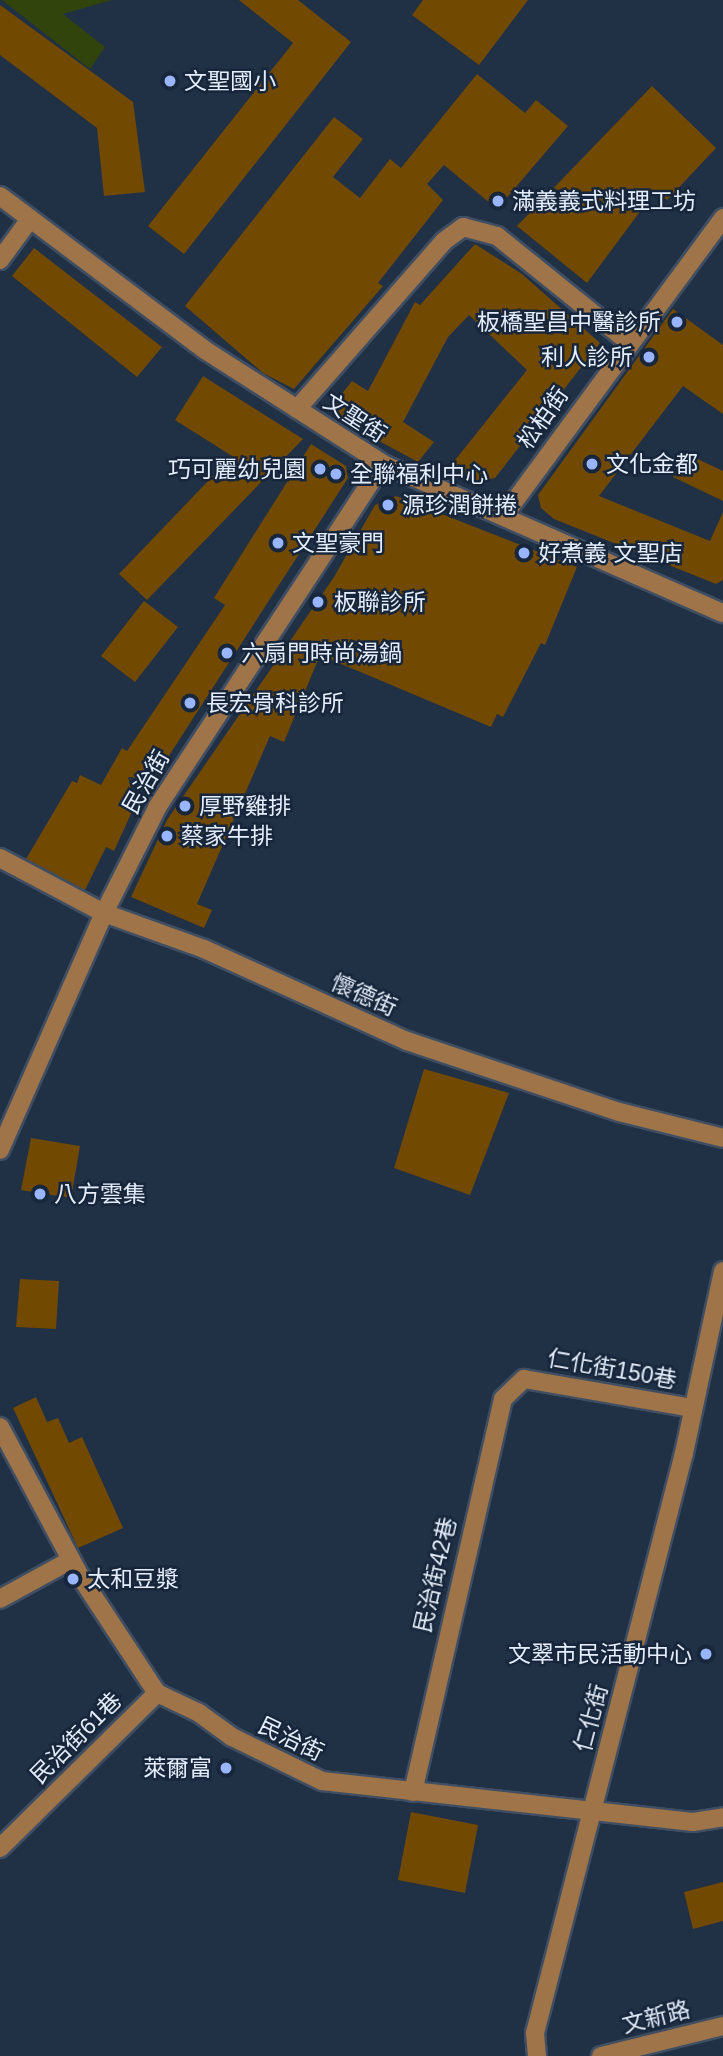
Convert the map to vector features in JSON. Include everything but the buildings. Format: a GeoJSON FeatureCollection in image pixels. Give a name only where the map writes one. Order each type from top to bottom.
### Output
{"type":"FeatureCollection","features":[{"type":"Feature","properties":{"kind":"street","name":"文聖街"},"geometry":{"type":"LineString","coordinates":[[0,196],[205,350],[383,464],[721,607]]}},
{"type":"Feature","properties":{"kind":"street"},"geometry":{"type":"LineString","coordinates":[[0,260],[30,219]]}},
{"type":"Feature","properties":{"kind":"street"},"geometry":{"type":"LineString","coordinates":[[297,409],[444,241],[463,227],[496,236],[627,341]]}},
{"type":"Feature","properties":{"kind":"street","name":"松柏街"},"geometry":{"type":"LineString","coordinates":[[505,514],[627,341],[720,227]]}},
{"type":"Feature","properties":{"kind":"street","name":"民治街"},"geometry":{"type":"LineString","coordinates":[[0,1150],[104,913],[158,806],[207,726],[383,464]]}},
{"type":"Feature","properties":{"kind":"street","name":"懷德街"},"geometry":{"type":"LineString","coordinates":[[0,858],[104,913],[204,949],[407,1041],[619,1112],[723,1138]]}},
{"type":"Feature","properties":{"kind":"street","name":"仁化街"},"geometry":{"type":"LineString","coordinates":[[537,2056],[536,2033],[692,1408],[723,1271]]}},
{"type":"Feature","properties":{"kind":"street","name":"仁化街150巷"},"geometry":{"type":"LineString","coordinates":[[524,1379],[692,1408]]}},
{"type":"Feature","properties":{"kind":"street","name":"民治街42巷"},"geometry":{"type":"LineString","coordinates":[[413,1792],[503,1399],[524,1379]]}},
{"type":"Feature","properties":{"kind":"street","name":"民治街"},"geometry":{"type":"LineString","coordinates":[[0,1427],[71,1560],[157,1693],[322,1781],[693,1822],[723,1817]]}},
{"type":"Feature","properties":{"kind":"street"},"geometry":{"type":"LineString","coordinates":[[0,1598],[71,1560]]}},
{"type":"Feature","properties":{"kind":"street","name":"民治街61巷"},"geometry":{"type":"LineString","coordinates":[[0,1848],[157,1693]]}},
{"type":"Feature","properties":{"kind":"street","name":"文新路"},"geometry":{"type":"LineString","coordinates":[[601,2056],[723,2026]]}},
{"type":"Feature","properties":{"kind":"green space"},"geometry":{"type":"Polygon","coordinates":[[[2,0],[112,0],[63,14],[105,47],[90,69],[2,0]]]}},
{"type":"Feature","properties":{"kind":"place","name":"文聖國小"},"geometry":{"type":"Point","coordinates":[170,81]}},
{"type":"Feature","properties":{"kind":"place","name":"滿義義式料理工坊"},"geometry":{"type":"Point","coordinates":[498,201]}},
{"type":"Feature","properties":{"kind":"place","name":"板橋聖昌中醫診所"},"geometry":{"type":"Point","coordinates":[677,322]}},
{"type":"Feature","properties":{"kind":"place","name":"利人診所"},"geometry":{"type":"Point","coordinates":[649,357]}},
{"type":"Feature","properties":{"kind":"place","name":"文化金都"},"geometry":{"type":"Point","coordinates":[592,464]}},
{"type":"Feature","properties":{"kind":"place","name":"巧可麗幼兒園"},"geometry":{"type":"Point","coordinates":[320,469]}},
{"type":"Feature","properties":{"kind":"place","name":"全聯福利中心"},"geometry":{"type":"Point","coordinates":[336,474]}},
{"type":"Feature","properties":{"kind":"place","name":"源珍潤餅捲"},"geometry":{"type":"Point","coordinates":[388,505]}},
{"type":"Feature","properties":{"kind":"place","name":"文聖豪門"},"geometry":{"type":"Point","coordinates":[278,543]}},
{"type":"Feature","properties":{"kind":"place","name":"好煮義 文聖店"},"geometry":{"type":"Point","coordinates":[524,553]}},
{"type":"Feature","properties":{"kind":"place","name":"板聯診所"},"geometry":{"type":"Point","coordinates":[318,602]}},
{"type":"Feature","properties":{"kind":"place","name":"六扇門時尚湯鍋"},"geometry":{"type":"Point","coordinates":[227,653]}},
{"type":"Feature","properties":{"kind":"place","name":"長宏骨科診所"},"geometry":{"type":"Point","coordinates":[190,703]}},
{"type":"Feature","properties":{"kind":"place","name":"厚野雞排"},"geometry":{"type":"Point","coordinates":[185,806]}},
{"type":"Feature","properties":{"kind":"place","name":"蔡家牛排"},"geometry":{"type":"Point","coordinates":[167,836]}},
{"type":"Feature","properties":{"kind":"place","name":"八方雲集"},"geometry":{"type":"Point","coordinates":[40,1194]}},
{"type":"Feature","properties":{"kind":"place","name":"太和豆漿"},"geometry":{"type":"Point","coordinates":[73,1579]}},
{"type":"Feature","properties":{"kind":"place","name":"文翠市民活動中心"},"geometry":{"type":"Point","coordinates":[706,1654]}},
{"type":"Feature","properties":{"kind":"place","name":"萊爾富"},"geometry":{"type":"Point","coordinates":[226,1768]}}]}
